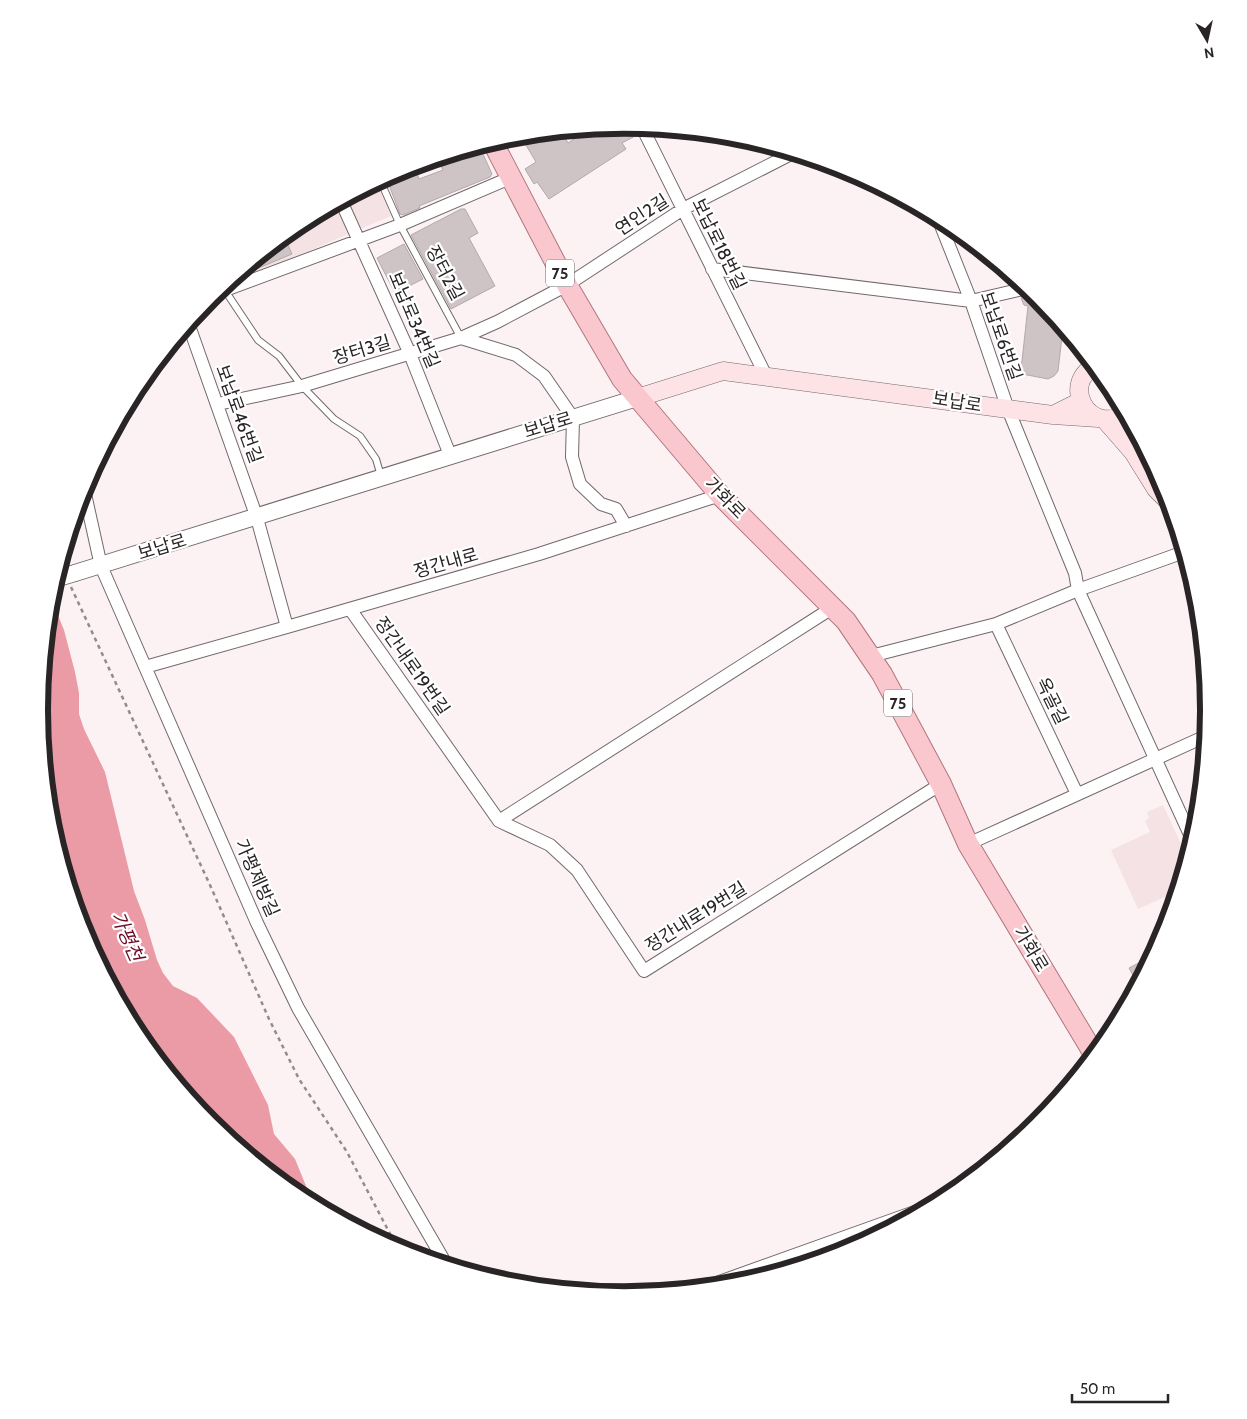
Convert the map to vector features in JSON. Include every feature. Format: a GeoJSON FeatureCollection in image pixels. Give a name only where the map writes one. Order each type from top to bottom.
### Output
{"type":"FeatureCollection","features":[{"type":"Feature","properties":{"kind":"main road","name":"가화로"},"geometry":{"type":"LineString","coordinates":[[496,148],[566,285],[622,379],[720,495],[846,621],[871,656],[941,784],[968,844],[1090,1047]]}},
{"type":"Feature","properties":{"kind":"main road"},"geometry":{"type":"LineString","coordinates":[[1088,369],[1080,384],[1081,401],[1085,408],[1102,419],[1133,452],[1156,489]]}},
{"type":"Feature","properties":{"kind":"main road","name":"보납로"},"geometry":{"type":"LineString","coordinates":[[637,398],[723,370],[1053,415],[1102,419]]}},
{"type":"Feature","properties":{"kind":"main road"},"geometry":{"type":"LineString","coordinates":[[1053,415],[1081,401]]}},
{"type":"Feature","properties":{"kind":"main road"},"geometry":{"type":"LineString","coordinates":[[1102,419],[1113,419],[1119,417]]}},
{"type":"Feature","properties":{"kind":"street","name":"보납로18번길"},"geometry":{"type":"LineString","coordinates":[[646,135],[766,376]]}},
{"type":"Feature","properties":{"kind":"street","name":"연인2길"},"geometry":{"type":"LineString","coordinates":[[566,285],[683,209],[783,156]]}},
{"type":"Feature","properties":{"kind":"street"},"geometry":{"type":"LineString","coordinates":[[235,284],[400,225],[512,177]]}},
{"type":"Feature","properties":{"kind":"street","name":"보납로34번길"},"geometry":{"type":"LineString","coordinates":[[344,207],[410,354],[450,455]]}},
{"type":"Feature","properties":{"kind":"street","name":"보납로6번길"},"geometry":{"type":"LineString","coordinates":[[943,230],[972,302],[1008,409],[1075,573],[1078,590]]}},
{"type":"Feature","properties":{"kind":"street"},"geometry":{"type":"LineString","coordinates":[[712,269],[972,302],[1018,290]]}},
{"type":"Feature","properties":{"kind":"street","name":"장터3길"},"geometry":{"type":"LineString","coordinates":[[218,404],[302,386],[461,338],[497,322],[566,285]]}},
{"type":"Feature","properties":{"kind":"street","name":"보납로46번길"},"geometry":{"type":"LineString","coordinates":[[190,330],[257,518]]}},
{"type":"Feature","properties":{"kind":"street"},"geometry":{"type":"LineString","coordinates":[[461,338],[494,347],[526,361],[544,376],[572,418],[572,457],[580,484],[601,504],[616,509],[626,526]]}},
{"type":"Feature","properties":{"kind":"street","name":"보납로"},"geometry":{"type":"LineString","coordinates":[[66,577],[257,518],[381,476],[637,398]]}},
{"type":"Feature","properties":{"kind":"street","name":"정간내로"},"geometry":{"type":"LineString","coordinates":[[145,667],[539,554],[720,495]]}},
{"type":"Feature","properties":{"kind":"street","name":"가평제방길"},"geometry":{"type":"LineString","coordinates":[[87,500],[101,566],[253,914],[298,1008],[441,1256]]}},
{"type":"Feature","properties":{"kind":"street"},"geometry":{"type":"LineString","coordinates":[[257,518],[287,627]]}},
{"type":"Feature","properties":{"kind":"street"},"geometry":{"type":"LineString","coordinates":[[871,656],[996,624],[1078,590],[1178,554]]}},
{"type":"Feature","properties":{"kind":"street"},"geometry":{"type":"LineString","coordinates":[[1078,590],[1187,828]]}},
{"type":"Feature","properties":{"kind":"street"},"geometry":{"type":"LineString","coordinates":[[499,821],[832,608]]}},
{"type":"Feature","properties":{"kind":"street","name":"정간내로19번길"},"geometry":{"type":"LineString","coordinates":[[350,609],[499,821],[550,845],[577,870],[644,971],[941,784]]}},
{"type":"Feature","properties":{"kind":"street","name":"옥골길"},"geometry":{"type":"LineString","coordinates":[[996,624],[1077,794]]}},
{"type":"Feature","properties":{"kind":"street"},"geometry":{"type":"LineString","coordinates":[[968,844],[1198,739]]}},
{"type":"Feature","properties":{"kind":"street"},"geometry":{"type":"LineString","coordinates":[[751,1271],[878,1226]]}},
{"type":"Feature","properties":{"kind":"lane","name":"장터2길"},"geometry":{"type":"LineString","coordinates":[[383,186],[400,225],[461,338]]}},
{"type":"Feature","properties":{"kind":"lane"},"geometry":{"type":"LineString","coordinates":[[227,292],[258,340],[278,356],[302,386],[334,419],[360,436],[376,459],[381,476]]}},
{"type":"Feature","properties":{"kind":"path"},"geometry":{"type":"LineString","coordinates":[[66,577],[206,878],[269,1019],[299,1079],[347,1152],[391,1237]]}},
{"type":"Feature","properties":{"kind":"shaded area"},"geometry":{"type":"Polygon","coordinates":[[[379,188],[391,216],[259,272],[257,266],[303,231],[379,188]]]}},
{"type":"Feature","properties":{"kind":"shaded area"},"geometry":{"type":"Polygon","coordinates":[[[1163,805],[1183,847],[1169,895],[1138,909],[1111,850],[1150,832],[1145,821],[1149,818],[1147,812],[1163,805]]]}},
{"type":"Feature","properties":{"kind":"water","name":"가평천"},"geometry":{"type":"Polygon","coordinates":[[[56,611],[64,630],[75,672],[79,693],[79,714],[84,729],[105,772],[134,891],[157,960],[163,973],[173,986],[197,998],[234,1037],[268,1105],[274,1134],[295,1159],[308,1191],[244,1143],[190,1089],[145,1030],[125,998],[91,930],[67,859],[52,785],[48,710],[52,634],[56,611]]]}},
{"type":"Feature","properties":{"kind":"building"},"geometry":{"type":"Polygon","coordinates":[[[637,135],[622,143],[626,149],[549,199],[537,182],[534,184],[525,169],[536,162],[524,142],[564,137],[568,143],[579,136],[637,135]]]}},
{"type":"Feature","properties":{"kind":"building"},"geometry":{"type":"Polygon","coordinates":[[[482,151],[492,174],[490,177],[419,206],[420,208],[403,215],[400,214],[389,184],[416,172],[419,179],[443,170],[440,163],[482,151]]]}},
{"type":"Feature","properties":{"kind":"building"},"geometry":{"type":"Polygon","coordinates":[[[461,209],[465,209],[478,233],[469,238],[495,286],[451,309],[411,235],[461,209]]]}},
{"type":"Feature","properties":{"kind":"building"},"geometry":{"type":"Polygon","coordinates":[[[287,243],[292,254],[249,272],[287,243]]]}},
{"type":"Feature","properties":{"kind":"building"},"geometry":{"type":"Polygon","coordinates":[[[404,244],[423,279],[395,293],[377,258],[404,244]]]}},
{"type":"Feature","properties":{"kind":"building"},"geometry":{"type":"Polygon","coordinates":[[[1025,296],[1031,302],[1062,336],[1058,371],[1048,379],[1017,373],[1022,361],[1028,306],[1024,305],[1021,298],[1025,296]]]}},
{"type":"Feature","properties":{"kind":"building"},"geometry":{"type":"Polygon","coordinates":[[[1141,962],[1133,976],[1129,968],[1141,962]]]}}]}
